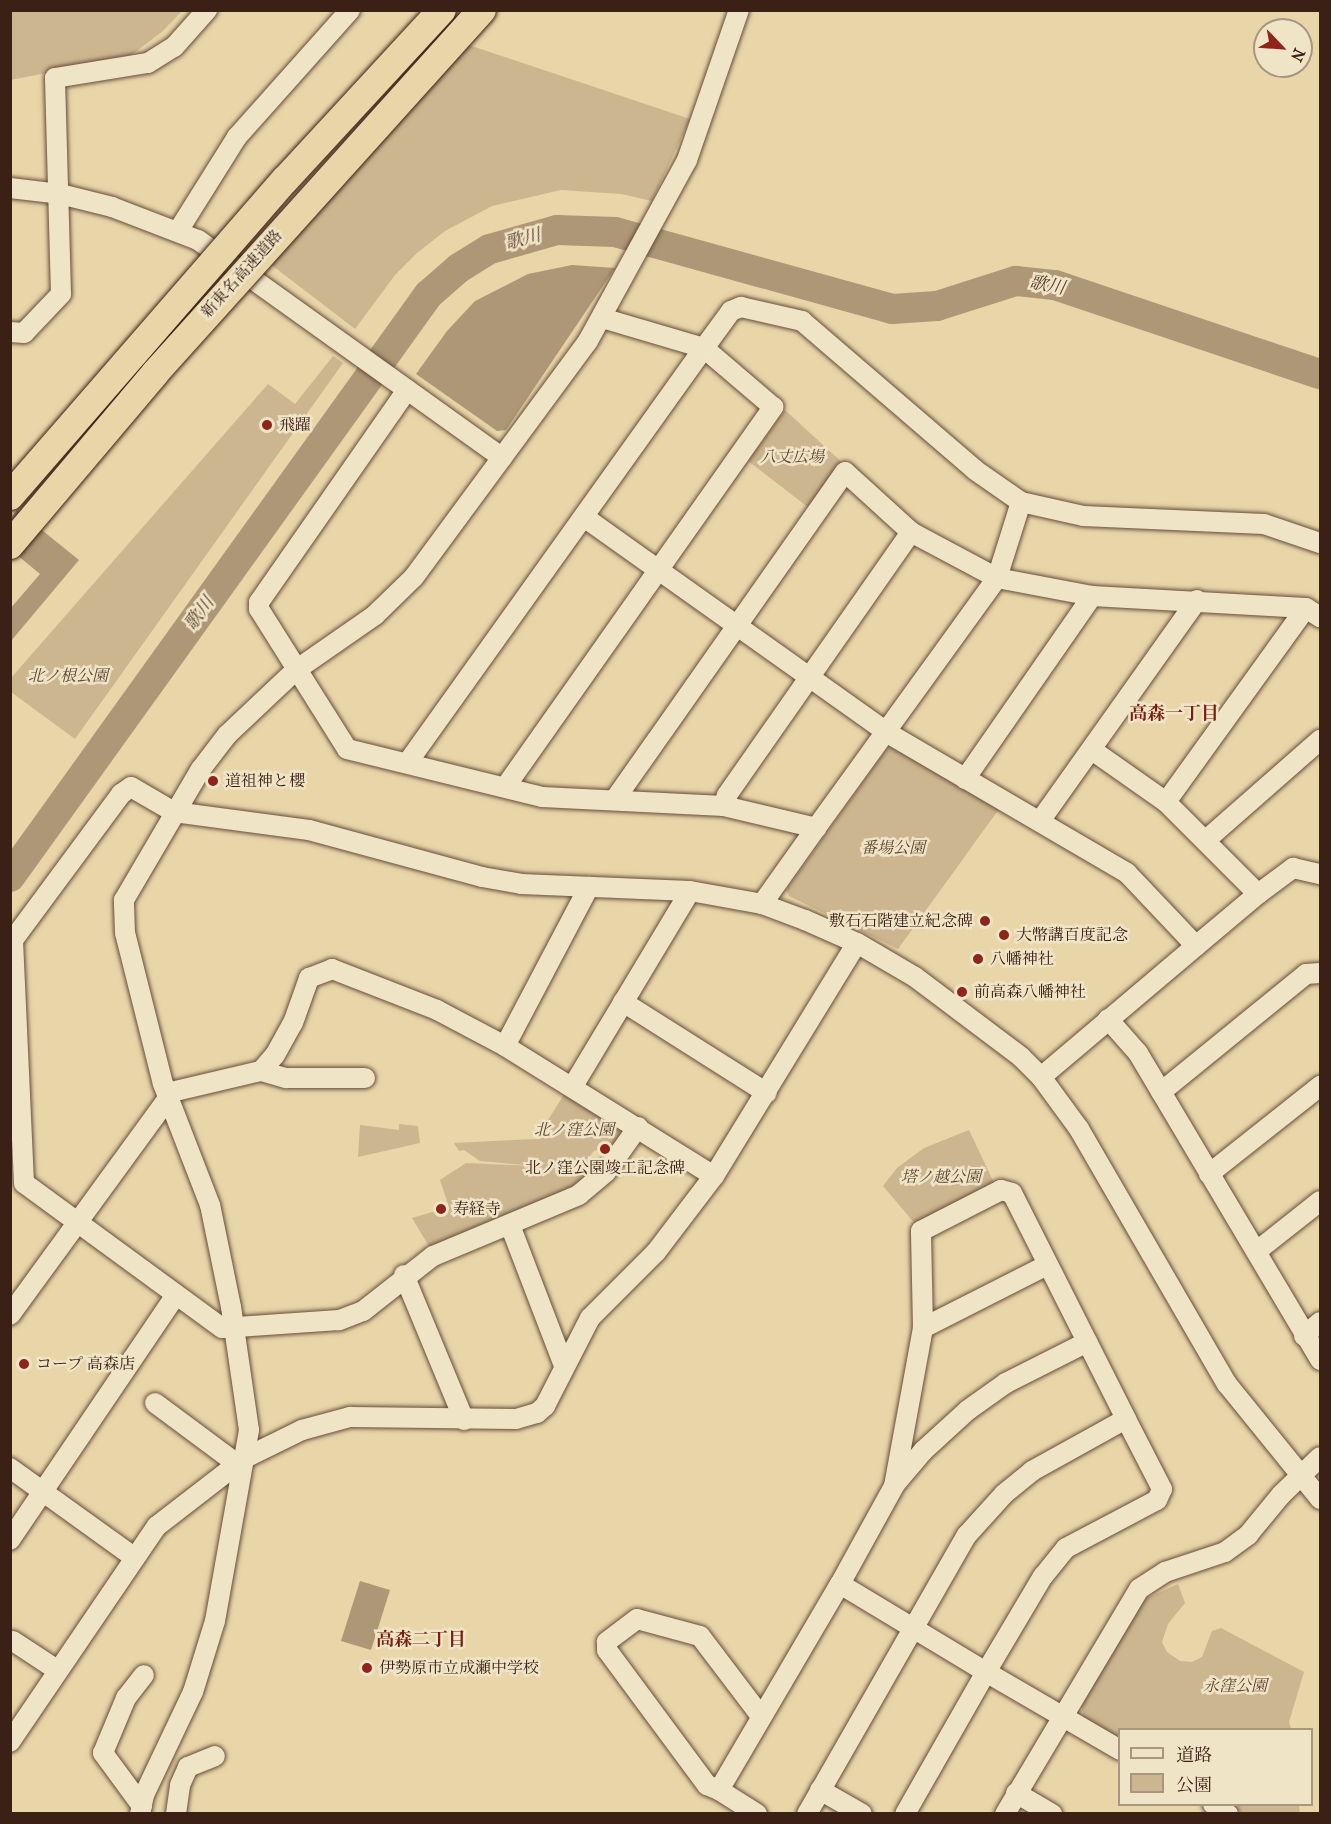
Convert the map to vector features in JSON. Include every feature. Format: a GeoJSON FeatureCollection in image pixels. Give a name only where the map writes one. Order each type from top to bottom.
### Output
{"type":"FeatureCollection","features":[{"type":"Feature","properties":{"kind":"highway","name":"新東名高速道路"},"geometry":{"type":"LineString","coordinates":[[10,496],[285,180],[442,10]]}},
{"type":"Feature","properties":{"kind":"highway","name":"新東名高速道路"},"geometry":{"type":"LineString","coordinates":[[10,545],[171,355],[482,10]]}},
{"type":"Feature","properties":{"kind":"street"},"geometry":{"type":"LineString","coordinates":[[10,332],[24,333],[61,294],[55,78],[148,63],[174,46],[207,10]]}},
{"type":"Feature","properties":{"kind":"street"},"geometry":{"type":"LineString","coordinates":[[178,231],[237,137],[350,10]]}},
{"type":"Feature","properties":{"kind":"street"},"geometry":{"type":"LineString","coordinates":[[141,1810],[193,1692],[212,1631],[241,1461],[249,1430],[234,1327],[210,1205],[168,1095],[141,1005],[121,912],[130,886],[174,812],[227,735],[296,670],[350,635],[396,596],[432,557],[602,318],[657,218],[700,129],[739,10]]}},
{"type":"Feature","properties":{"kind":"street"},"geometry":{"type":"LineString","coordinates":[[10,188],[60,194],[112,207],[198,240],[502,458]]}},
{"type":"Feature","properties":{"kind":"street"},"geometry":{"type":"LineString","coordinates":[[408,762],[704,348],[731,312],[741,307],[802,321],[975,470],[1021,502],[1083,516],[1264,524],[1320,543]]}},
{"type":"Feature","properties":{"kind":"street"},"geometry":{"type":"LineString","coordinates":[[506,786],[773,407],[704,348],[602,318]]}},
{"type":"Feature","properties":{"kind":"street"},"geometry":{"type":"LineString","coordinates":[[403,387],[258,602],[296,670],[347,749],[506,786],[542,797],[616,798],[724,806],[816,828]]}},
{"type":"Feature","properties":{"kind":"street"},"geometry":{"type":"LineString","coordinates":[[616,798],[735,624],[845,472],[911,532],[997,578],[1092,596],[1197,600],[1313,613]]}},
{"type":"Feature","properties":{"kind":"street"},"geometry":{"type":"LineString","coordinates":[[762,904],[997,578],[1021,502]]}},
{"type":"Feature","properties":{"kind":"street"},"geometry":{"type":"LineString","coordinates":[[584,517],[886,732],[1127,873],[1196,946]]}},
{"type":"Feature","properties":{"kind":"street"},"geometry":{"type":"LineString","coordinates":[[724,806],[727,795],[911,532]]}},
{"type":"Feature","properties":{"kind":"street"},"geometry":{"type":"LineString","coordinates":[[965,779],[1092,596]]}},
{"type":"Feature","properties":{"kind":"street"},"geometry":{"type":"LineString","coordinates":[[1040,821],[1197,600]]}},
{"type":"Feature","properties":{"kind":"street"},"geometry":{"type":"LineString","coordinates":[[1166,802],[1313,613]]}},
{"type":"Feature","properties":{"kind":"street"},"geometry":{"type":"LineString","coordinates":[[1206,840],[1320,740]]}},
{"type":"Feature","properties":{"kind":"street"},"geometry":{"type":"LineString","coordinates":[[1092,750],[1166,802],[1258,894]]}},
{"type":"Feature","properties":{"kind":"street"},"geometry":{"type":"LineString","coordinates":[[638,1127],[606,1172],[579,1195],[510,1225],[468,1239],[404,1275],[363,1311],[339,1320],[222,1328],[75,1224],[24,1183],[13,940],[125,789],[138,789],[174,812],[309,830],[521,884],[690,891],[762,904],[856,943],[915,977],[1022,1057],[1041,1077],[1079,1129],[1227,1384],[1320,1499]]}},
{"type":"Feature","properties":{"kind":"street"},"geometry":{"type":"LineString","coordinates":[[1041,1077],[1293,867],[1320,874]]}},
{"type":"Feature","properties":{"kind":"street"},"geometry":{"type":"LineString","coordinates":[[505,1046],[589,887]]}},
{"type":"Feature","properties":{"kind":"street"},"geometry":{"type":"LineString","coordinates":[[573,1086],[690,891]]}},
{"type":"Feature","properties":{"kind":"street"},"geometry":{"type":"LineString","coordinates":[[10,1742],[134,1557],[172,1511],[241,1461],[302,1430],[350,1417],[516,1419],[537,1413],[545,1406],[590,1318],[656,1252],[714,1176],[767,1093],[856,943]]}},
{"type":"Feature","properties":{"kind":"street"},"geometry":{"type":"LineString","coordinates":[[261,1071],[288,1031],[312,974],[332,969],[437,1010],[505,1046],[573,1086],[714,1176]]}},
{"type":"Feature","properties":{"kind":"street"},"geometry":{"type":"LineString","coordinates":[[1161,1092],[1306,975],[1320,973]]}},
{"type":"Feature","properties":{"kind":"street"},"geometry":{"type":"LineString","coordinates":[[623,1002],[767,1093]]}},
{"type":"Feature","properties":{"kind":"street"},"geometry":{"type":"LineString","coordinates":[[1108,1019],[1138,1053],[1320,1360]]}},
{"type":"Feature","properties":{"kind":"street"},"geometry":{"type":"LineString","coordinates":[[10,1315],[168,1095],[261,1071],[286,1078],[354,1073]]}},
{"type":"Feature","properties":{"kind":"street"},"geometry":{"type":"LineString","coordinates":[[1209,1174],[1320,1086]]}},
{"type":"Feature","properties":{"kind":"street"},"geometry":{"type":"LineString","coordinates":[[894,1486],[922,1328],[921,1230],[1001,1190],[1012,1193],[1162,1489],[1157,1500],[1065,1548],[1043,1576],[905,1814]]}},
{"type":"Feature","properties":{"kind":"street"},"geometry":{"type":"LineString","coordinates":[[1257,1251],[1320,1201]]}},
{"type":"Feature","properties":{"kind":"street"},"geometry":{"type":"LineString","coordinates":[[510,1225],[564,1366]]}},
{"type":"Feature","properties":{"kind":"street"},"geometry":{"type":"LineString","coordinates":[[922,1328],[1047,1265]]}},
{"type":"Feature","properties":{"kind":"street"},"geometry":{"type":"LineString","coordinates":[[404,1275],[464,1420]]}},
{"type":"Feature","properties":{"kind":"street"},"geometry":{"type":"LineString","coordinates":[[10,1540],[176,1295]]}},
{"type":"Feature","properties":{"kind":"street"},"geometry":{"type":"LineString","coordinates":[[1304,1336],[1320,1322]]}},
{"type":"Feature","properties":{"kind":"street"},"geometry":{"type":"LineString","coordinates":[[719,1790],[760,1715],[840,1584],[894,1486],[923,1451],[968,1410],[1006,1383],[1087,1342]]}},
{"type":"Feature","properties":{"kind":"street"},"geometry":{"type":"LineString","coordinates":[[155,1403],[241,1461]]}},
{"type":"Feature","properties":{"kind":"street"},"geometry":{"type":"LineString","coordinates":[[807,1814],[967,1535],[1004,1494],[1032,1471],[1126,1419]]}},
{"type":"Feature","properties":{"kind":"street"},"geometry":{"type":"LineString","coordinates":[[1005,1814],[1060,1716],[1139,1589],[1165,1572],[1225,1552],[1248,1535],[1300,1474],[1320,1457]]}},
{"type":"Feature","properties":{"kind":"street"},"geometry":{"type":"LineString","coordinates":[[10,1468],[134,1557]]}},
{"type":"Feature","properties":{"kind":"street"},"geometry":{"type":"LineString","coordinates":[[840,1584],[912,1629],[1118,1749]]}},
{"type":"Feature","properties":{"kind":"street"},"geometry":{"type":"LineString","coordinates":[[757,1814],[708,1785],[607,1650],[607,1642],[637,1619],[700,1636],[760,1715]]}},
{"type":"Feature","properties":{"kind":"street"},"geometry":{"type":"LineString","coordinates":[[13,1641],[57,1670]]}},
{"type":"Feature","properties":{"kind":"street"},"geometry":{"type":"LineString","coordinates":[[141,1810],[98,1751],[126,1698],[144,1675]]}},
{"type":"Feature","properties":{"kind":"street"},"geometry":{"type":"LineString","coordinates":[[176,1814],[180,1785],[188,1767],[215,1756]]}},
{"type":"Feature","properties":{"kind":"street"},"geometry":{"type":"LineString","coordinates":[[820,1790],[862,1814]]}},
{"type":"Feature","properties":{"kind":"street"},"geometry":{"type":"LineString","coordinates":[[1016,1793],[1052,1814]]}},
{"type":"Feature","properties":{"kind":"green space"},"geometry":{"type":"Polygon","coordinates":[[[10,11],[182,11],[163,31],[130,56],[11,80],[10,11]]]}},
{"type":"Feature","properties":{"kind":"green space"},"geometry":{"type":"Polygon","coordinates":[[[463,43],[690,119],[652,201],[621,194],[561,190],[492,206],[445,231],[417,253],[395,275],[355,329],[265,260],[463,43]]]}},
{"type":"Feature","properties":{"kind":"green space","name":"北ノ根公園"},"geometry":{"type":"Polygon","coordinates":[[[333,356],[343,363],[75,739],[11,692],[11,678],[268,384],[295,404],[333,356]]]}},
{"type":"Feature","properties":{"kind":"green space","name":"八丈広場"},"geometry":{"type":"Polygon","coordinates":[[[785,410],[846,466],[813,511],[748,461],[785,410]]]}},
{"type":"Feature","properties":{"kind":"green space","name":"番場公園"},"geometry":{"type":"Polygon","coordinates":[[[894,747],[999,809],[898,949],[789,896],[786,890],[886,750],[894,747]]]}},
{"type":"Feature","properties":{"kind":"green space","name":"北ノ窪公園"},"geometry":{"type":"Polygon","coordinates":[[[565,1093],[617,1126],[621,1137],[610,1156],[595,1150],[587,1159],[542,1164],[605,1161],[577,1190],[430,1248],[412,1218],[449,1207],[440,1180],[466,1163],[535,1166],[480,1161],[464,1150],[459,1151],[454,1143],[536,1139],[565,1093]]]}},
{"type":"Feature","properties":{"kind":"green space"},"geometry":{"type":"Polygon","coordinates":[[[399,1124],[418,1126],[420,1143],[358,1157],[360,1125],[399,1130],[399,1124]]]}},
{"type":"Feature","properties":{"kind":"green space","name":"塔ノ越公園"},"geometry":{"type":"Polygon","coordinates":[[[969,1130],[995,1185],[917,1226],[883,1186],[897,1168],[924,1148],[969,1130]]]}},
{"type":"Feature","properties":{"kind":"green space","name":"永窪公園"},"geometry":{"type":"Polygon","coordinates":[[[1178,1584],[1185,1603],[1168,1624],[1162,1642],[1167,1652],[1180,1661],[1192,1662],[1202,1657],[1212,1631],[1221,1628],[1304,1672],[1289,1722],[1291,1728],[1118,1728],[1118,1740],[1084,1720],[1081,1703],[1140,1601],[1178,1584]]]}},
{"type":"Feature","properties":{"kind":"green space"},"geometry":{"type":"Polygon","coordinates":[[[1230,1806],[1299,1806],[1300,1813],[1243,1813],[1230,1806]]]}},
{"type":"Feature","properties":{"kind":"shaded area"},"geometry":{"type":"Polygon","coordinates":[[[572,265],[615,268],[506,430],[497,431],[416,374],[447,331],[475,301],[528,274],[572,265]]]}},
{"type":"Feature","properties":{"kind":"shaded area"},"geometry":{"type":"Polygon","coordinates":[[[17,510],[79,560],[11,641],[10,609],[40,574],[11,550],[11,517],[17,510]]]}},
{"type":"Feature","properties":{"kind":"shaded area"},"geometry":{"type":"Polygon","coordinates":[[[360,1581],[390,1590],[371,1650],[341,1641],[360,1581]]]}},
{"type":"Feature","properties":{"kind":"waterway","name":"歌川"},"geometry":{"type":"LineString","coordinates":[[10,877],[428,295],[459,268],[490,249],[557,230],[615,232],[892,309],[937,306],[1016,281],[1055,285],[1320,374]]}},
{"type":"Feature","properties":{"kind":"place","name":"飛躍"},"geometry":{"type":"Point","coordinates":[267,425]}},
{"type":"Feature","properties":{"kind":"place","name":"道祖神と櫻"},"geometry":{"type":"Point","coordinates":[213,781]}},
{"type":"Feature","properties":{"kind":"place","name":"敷石石階建立紀念碑"},"geometry":{"type":"Point","coordinates":[985,921]}},
{"type":"Feature","properties":{"kind":"place","name":"大幣講百度記念"},"geometry":{"type":"Point","coordinates":[1004,935]}},
{"type":"Feature","properties":{"kind":"place","name":"八幡神社"},"geometry":{"type":"Point","coordinates":[978,959]}},
{"type":"Feature","properties":{"kind":"place","name":"前高森八幡神社"},"geometry":{"type":"Point","coordinates":[962,992]}},
{"type":"Feature","properties":{"kind":"place","name":"北ノ窪公園竣工記念碑"},"geometry":{"type":"Point","coordinates":[605,1149]}},
{"type":"Feature","properties":{"kind":"place","name":"寿経寺"},"geometry":{"type":"Point","coordinates":[441,1209]}},
{"type":"Feature","properties":{"kind":"place","name":"コープ 高森店"},"geometry":{"type":"Point","coordinates":[24,1364]}},
{"type":"Feature","properties":{"kind":"place","name":"伊勢原市立成瀬中学校"},"geometry":{"type":"Point","coordinates":[367,1668]}},
{"type":"Feature","properties":{"kind":"district","name":"高森一丁目"},"geometry":{"type":"Point","coordinates":[1174,714]}},
{"type":"Feature","properties":{"kind":"district","name":"高森二丁目"},"geometry":{"type":"Point","coordinates":[421,1640]}}]}
